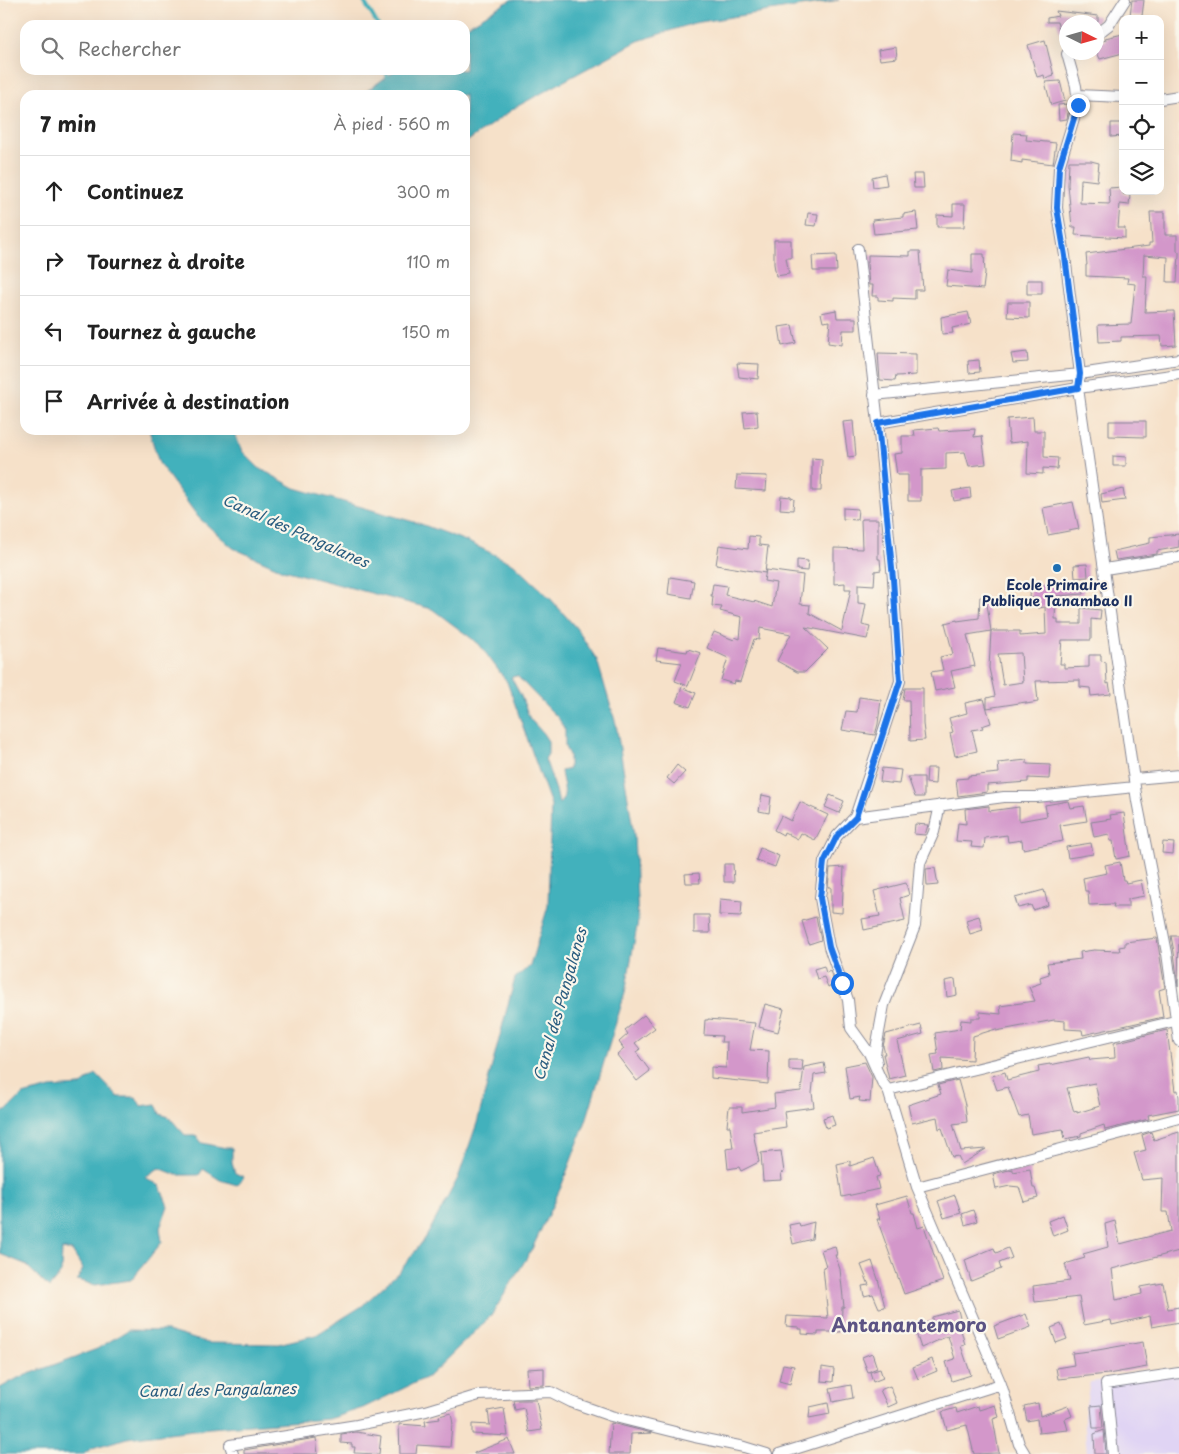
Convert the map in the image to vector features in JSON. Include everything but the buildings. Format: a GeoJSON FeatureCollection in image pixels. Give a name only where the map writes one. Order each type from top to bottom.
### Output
{"type":"FeatureCollection","features":[{"type":"Feature","properties":{"kind":"street"},"geometry":{"type":"LineString","coordinates":[[1104,29],[1109,25],[1125,0]]}},
{"type":"Feature","properties":{"kind":"street"},"geometry":{"type":"LineString","coordinates":[[1069,60],[1076,86],[1078,105],[1059,167],[1057,208],[1080,374],[1078,388],[1135,783],[1167,953],[1179,1041]]}},
{"type":"Feature","properties":{"kind":"street"},"geometry":{"type":"LineString","coordinates":[[1077,95],[1119,97]]}},
{"type":"Feature","properties":{"kind":"street"},"geometry":{"type":"LineString","coordinates":[[1164,98],[1179,96]]}},
{"type":"Feature","properties":{"kind":"street"},"geometry":{"type":"LineString","coordinates":[[858,249],[878,423],[893,579],[900,681],[856,817],[837,836],[824,862],[820,898],[829,947],[848,1000],[852,1028],[869,1053],[885,1086]]}},
{"type":"Feature","properties":{"kind":"street"},"geometry":{"type":"LineString","coordinates":[[874,395],[1080,374],[1179,359]]}},
{"type":"Feature","properties":{"kind":"street"},"geometry":{"type":"LineString","coordinates":[[878,423],[1078,388],[1179,374]]}},
{"type":"Feature","properties":{"kind":"street"},"geometry":{"type":"LineString","coordinates":[[1105,569],[1179,557]]}},
{"type":"Feature","properties":{"kind":"street"},"geometry":{"type":"LineString","coordinates":[[856,817],[1004,797],[1036,797],[1179,775]]}},
{"type":"Feature","properties":{"kind":"street"},"geometry":{"type":"LineString","coordinates":[[940,805],[934,832],[920,863],[915,926],[884,1004],[875,1054],[917,1187],[1001,1384],[1019,1444],[1025,1454]]}},
{"type":"Feature","properties":{"kind":"street"},"geometry":{"type":"LineString","coordinates":[[885,1086],[1177,1021]]}},
{"type":"Feature","properties":{"kind":"street"},"geometry":{"type":"LineString","coordinates":[[917,1187],[1179,1118]]}},
{"type":"Feature","properties":{"kind":"street"},"geometry":{"type":"LineString","coordinates":[[1113,1454],[1106,1384],[1179,1373]]}},
{"type":"Feature","properties":{"kind":"street"},"geometry":{"type":"LineString","coordinates":[[779,1454],[1001,1384]]}},
{"type":"Feature","properties":{"kind":"street"},"geometry":{"type":"LineString","coordinates":[[233,1454],[230,1445],[357,1426],[426,1411],[479,1395],[551,1392],[571,1402],[610,1416],[767,1454]]}},
{"type":"Feature","properties":{"kind":"shaded area"},"geometry":{"type":"Polygon","coordinates":[[[1179,1370],[1179,1454],[1087,1454],[1084,1416],[1090,1382],[1179,1370]]]}},
{"type":"Feature","properties":{"kind":"water"},"geometry":{"type":"Polygon","coordinates":[[[511,0],[839,0],[694,23],[638,41],[516,107],[470,139],[470,90],[368,90],[389,75],[470,75],[470,24],[511,0]]]}},
{"type":"Feature","properties":{"kind":"water","name":"Canal des Pangalanes"},"geometry":{"type":"Polygon","coordinates":[[[151,435],[235,435],[242,451],[259,468],[295,488],[421,524],[466,541],[514,564],[549,597],[577,629],[597,660],[616,724],[634,835],[638,921],[625,993],[586,1121],[561,1187],[531,1251],[491,1316],[429,1376],[363,1408],[328,1419],[210,1428],[127,1438],[92,1448],[84,1454],[0,1454],[0,1388],[18,1378],[97,1349],[128,1330],[167,1331],[208,1343],[278,1344],[316,1335],[362,1306],[400,1271],[426,1237],[458,1178],[477,1123],[515,978],[530,966],[548,906],[551,805],[507,682],[479,644],[432,609],[283,570],[233,548],[198,517],[159,463],[151,435]],[[517,676],[511,677],[530,719],[548,741],[548,754],[545,759],[559,804],[564,796],[561,771],[569,769],[569,755],[565,747],[565,730],[559,719],[517,676]]]}},
{"type":"Feature","properties":{"kind":"water"},"geometry":{"type":"Polygon","coordinates":[[[96,1074],[118,1097],[136,1097],[141,1106],[156,1104],[160,1114],[169,1117],[185,1135],[196,1135],[202,1143],[232,1148],[232,1163],[235,1173],[244,1177],[237,1185],[220,1180],[203,1169],[199,1175],[177,1175],[159,1168],[145,1177],[160,1186],[168,1206],[160,1228],[162,1242],[131,1280],[95,1285],[77,1280],[83,1269],[72,1251],[62,1249],[61,1273],[49,1288],[25,1264],[0,1254],[0,1112],[6,1111],[22,1095],[51,1088],[80,1086],[96,1074]]]}},
{"type":"Feature","properties":{"kind":"waterway"},"geometry":{"type":"LineString","coordinates":[[363,0],[375,20]]}},
{"type":"Feature","properties":{"kind":"waterway"},"geometry":{"type":"LineString","coordinates":[[387,75],[388,81]]}},
{"type":"Feature","properties":{"kind":"place","name":"Ecole Primaire Publique Tanambao II"},"geometry":{"type":"Point","coordinates":[1057,568]}},
{"type":"Feature","properties":{"kind":"district","name":"Antanantemoro"},"geometry":{"type":"Point","coordinates":[909,1324]}},
{"type":"Feature","properties":{"kind":"route"},"geometry":{"type":"LineString","coordinates":[[842,983],[829,947],[820,898],[824,862],[837,836],[856,817],[900,681],[893,579],[878,423],[1078,388],[1080,374],[1057,208],[1059,167],[1078,105]]}}]}
